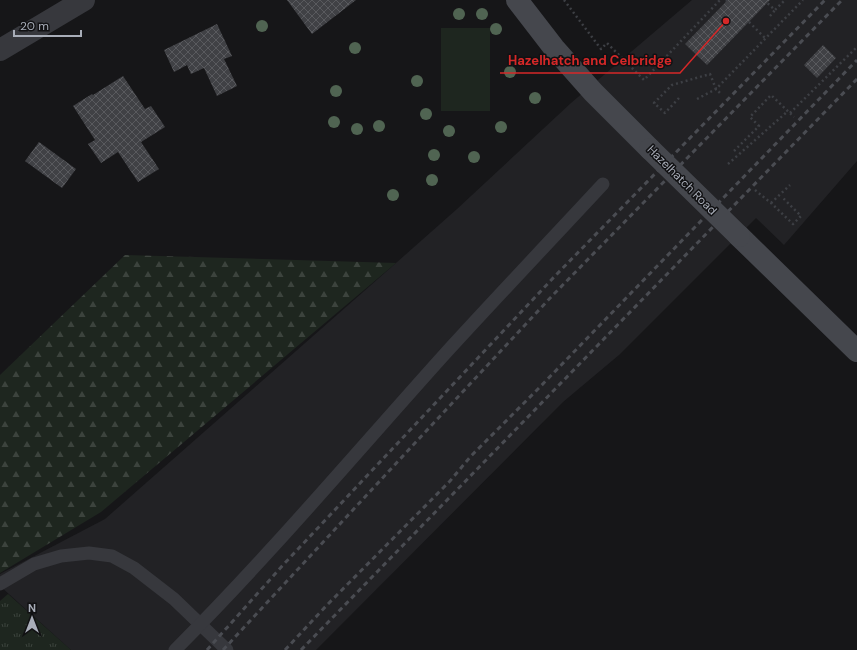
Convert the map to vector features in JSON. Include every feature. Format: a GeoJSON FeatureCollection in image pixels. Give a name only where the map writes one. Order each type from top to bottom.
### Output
{"type":"FeatureCollection","features":[{"type":"Feature","properties":{"kind":"main road","name":"Hazelhatch Road"},"geometry":{"type":"LineString","coordinates":[[517,0],[554,48],[593,92],[857,351]]}},
{"type":"Feature","properties":{"kind":"street"},"geometry":{"type":"LineString","coordinates":[[0,50],[84,0]]}},
{"type":"Feature","properties":{"kind":"lane"},"geometry":{"type":"LineString","coordinates":[[175,650],[284,535],[444,355],[603,184]]}},
{"type":"Feature","properties":{"kind":"lane"},"geometry":{"type":"LineString","coordinates":[[0,584],[34,564],[62,556],[89,553],[112,556],[134,568],[174,599],[227,650]]}},
{"type":"Feature","properties":{"kind":"path"},"geometry":{"type":"LineString","coordinates":[[564,0],[601,49],[608,42],[644,80],[720,0]]}},
{"type":"Feature","properties":{"kind":"path"},"geometry":{"type":"LineString","coordinates":[[764,0],[775,10]]}},
{"type":"Feature","properties":{"kind":"path"},"geometry":{"type":"LineString","coordinates":[[770,16],[785,0]]}},
{"type":"Feature","properties":{"kind":"path"},"geometry":{"type":"LineString","coordinates":[[697,99],[716,89],[803,0]]}},
{"type":"Feature","properties":{"kind":"path"},"geometry":{"type":"LineString","coordinates":[[749,22],[765,38]]}},
{"type":"Feature","properties":{"kind":"path"},"geometry":{"type":"LineString","coordinates":[[728,164],[789,112],[857,46]]}},
{"type":"Feature","properties":{"kind":"path"},"geometry":{"type":"LineString","coordinates":[[679,98],[664,113],[654,102],[672,85],[710,74],[716,89],[722,95]]}},
{"type":"Feature","properties":{"kind":"path"},"geometry":{"type":"LineString","coordinates":[[734,151],[759,126],[750,117],[771,95],[794,117]]}},
{"type":"Feature","properties":{"kind":"path"},"geometry":{"type":"LineString","coordinates":[[772,203],[790,186]]}},
{"type":"Feature","properties":{"kind":"path"},"geometry":{"type":"LineString","coordinates":[[755,190],[772,203],[793,224],[801,216],[783,198]]}},
{"type":"Feature","properties":{"kind":"shaded area"},"geometry":{"type":"Polygon","coordinates":[[[692,0],[857,0],[857,161],[784,245],[756,218],[619,355],[563,402],[316,650],[71,650],[0,586],[0,574],[105,519],[457,209],[571,103],[692,0]]]}},
{"type":"Feature","properties":{"kind":"green space"},"geometry":{"type":"Polygon","coordinates":[[[441,28],[490,28],[490,111],[441,111],[441,28]]]}},
{"type":"Feature","properties":{"kind":"green space"},"geometry":{"type":"Polygon","coordinates":[[[125,255],[396,263],[101,512],[0,573],[0,375],[125,255]]]}},
{"type":"Feature","properties":{"kind":"green space"},"geometry":{"type":"Polygon","coordinates":[[[8,594],[71,650],[0,650],[0,601],[8,594]]]}},
{"type":"Feature","properties":{"kind":"building"},"geometry":{"type":"Polygon","coordinates":[[[287,0],[356,0],[312,34],[287,0]]]}},
{"type":"Feature","properties":{"kind":"building"},"geometry":{"type":"Polygon","coordinates":[[[728,0],[770,0],[707,65],[685,44],[728,0]]]}},
{"type":"Feature","properties":{"kind":"building"},"geometry":{"type":"Polygon","coordinates":[[[217,24],[232,56],[224,59],[237,86],[217,96],[204,68],[191,74],[187,65],[174,72],[164,50],[217,24]]]}},
{"type":"Feature","properties":{"kind":"building"},"geometry":{"type":"Polygon","coordinates":[[[823,45],[836,58],[817,78],[804,65],[823,45]]]}},
{"type":"Feature","properties":{"kind":"building"},"geometry":{"type":"Polygon","coordinates":[[[123,76],[145,109],[151,106],[165,127],[141,142],[159,169],[138,182],[118,152],[101,163],[88,144],[95,140],[73,106],[123,76]]]}},
{"type":"Feature","properties":{"kind":"building"},"geometry":{"type":"Polygon","coordinates":[[[39,142],[76,169],[62,188],[25,161],[39,142]]]}},
{"type":"Feature","properties":{"kind":"railway"},"geometry":{"type":"LineString","coordinates":[[207,650],[283,565],[555,276],[825,0]]}},
{"type":"Feature","properties":{"kind":"railway"},"geometry":{"type":"LineString","coordinates":[[223,650],[552,296],[842,0]]}},
{"type":"Feature","properties":{"kind":"railway"},"geometry":{"type":"LineString","coordinates":[[285,650],[327,605],[450,481],[471,456],[857,60]]}},
{"type":"Feature","properties":{"kind":"railway"},"geometry":{"type":"LineString","coordinates":[[301,650],[857,79]]}},
{"type":"Feature","properties":{"kind":"place","name":"Hazelhatch and Celbridge"},"geometry":{"type":"Point","coordinates":[726,21]}}]}
